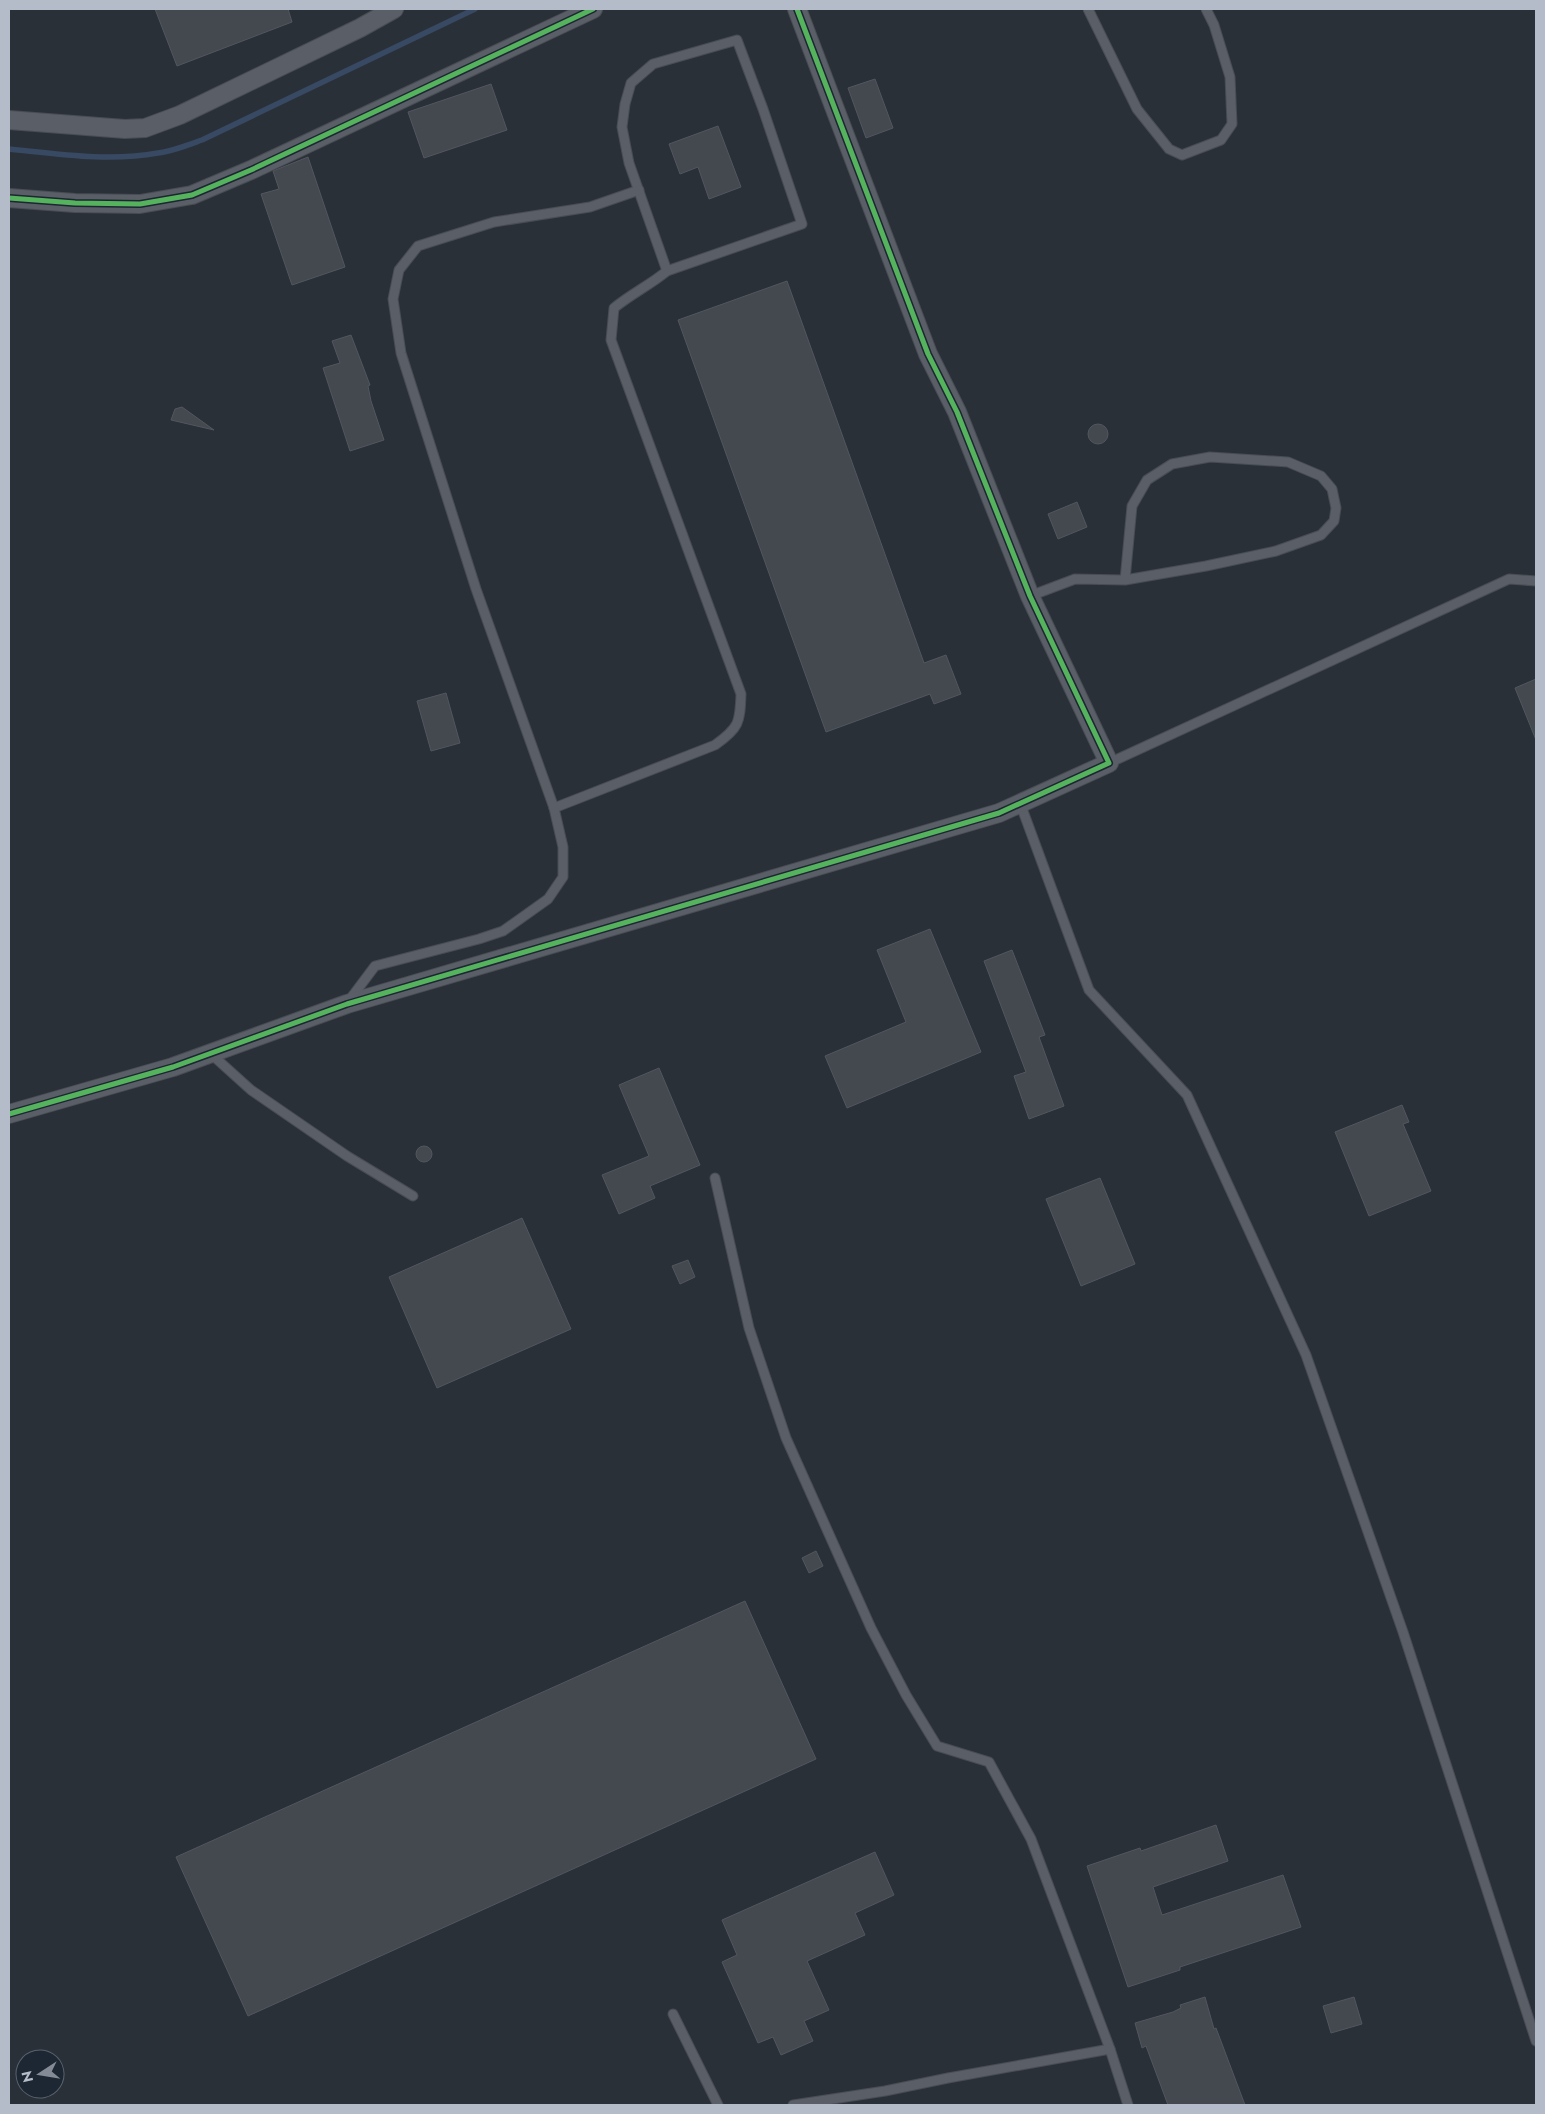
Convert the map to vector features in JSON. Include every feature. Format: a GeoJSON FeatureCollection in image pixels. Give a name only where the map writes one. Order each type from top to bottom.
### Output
{"type":"FeatureCollection","features":[{"type":"Feature","properties":{"kind":"street"},"geometry":{"type":"LineString","coordinates":[[9,120],[125,129],[145,128],[180,115],[360,28],[394,9]]}},
{"type":"Feature","properties":{"kind":"street"},"geometry":{"type":"LineString","coordinates":[[9,198],[75,203],[140,204],[192,195],[251,170],[592,9]]}},
{"type":"Feature","properties":{"kind":"street"},"geometry":{"type":"LineString","coordinates":[[9,1114],[173,1066],[347,1004],[999,813],[1109,763],[1030,596],[957,412],[928,354],[797,9]]}},
{"type":"Feature","properties":{"kind":"lane"},"geometry":{"type":"LineString","coordinates":[[1088,9],[1137,109],[1169,149],[1182,155],[1221,140],[1232,124],[1230,77],[1214,25],[1206,9]]}},
{"type":"Feature","properties":{"kind":"lane"},"geometry":{"type":"LineString","coordinates":[[554,808],[715,745],[732,732],[740,716],[741,694],[611,340],[614,308],[631,294],[652,283],[667,271],[802,224],[763,109],[737,40],[652,64],[631,83],[625,104],[622,127],[629,163],[667,271]]}},
{"type":"Feature","properties":{"kind":"lane"},"geometry":{"type":"LineString","coordinates":[[347,1004],[375,966],[503,931],[548,899],[563,877],[563,847],[554,808],[473,579],[401,353],[393,299],[399,270],[418,246],[494,222],[590,207],[639,190]]}},
{"type":"Feature","properties":{"kind":"lane"},"geometry":{"type":"LineString","coordinates":[[1030,596],[1075,579],[1125,580],[1206,566],[1276,551],[1321,535],[1334,521],[1336,508],[1332,489],[1321,476],[1288,462],[1210,457],[1172,464],[1147,480],[1132,506],[1125,580]]}},
{"type":"Feature","properties":{"kind":"lane"},"geometry":{"type":"LineString","coordinates":[[1109,763],[1509,579],[1536,581]]}},
{"type":"Feature","properties":{"kind":"lane"},"geometry":{"type":"LineString","coordinates":[[1020,803],[1089,990],[1187,1096],[1306,1355],[1403,1632],[1536,2041]]}},
{"type":"Feature","properties":{"kind":"lane"},"geometry":{"type":"LineString","coordinates":[[209,1052],[251,1090],[347,1156],[413,1196]]}},
{"type":"Feature","properties":{"kind":"lane"},"geometry":{"type":"LineString","coordinates":[[714,1178],[749,1328],[786,1438],[867,1619],[906,1695],[936,1746],[989,1762],[1031,1839],[1110,2049],[1128,2105]]}},
{"type":"Feature","properties":{"kind":"lane"},"geometry":{"type":"LineString","coordinates":[[673,2014],[718,2105]]}},
{"type":"Feature","properties":{"kind":"lane"},"geometry":{"type":"LineString","coordinates":[[793,2105],[885,2091],[1110,2049]]}},
{"type":"Feature","properties":{"kind":"building"},"geometry":{"type":"Polygon","coordinates":[[[155,9],[288,9],[292,22],[177,66],[155,9]]]}},
{"type":"Feature","properties":{"kind":"building"},"geometry":{"type":"Polygon","coordinates":[[[875,79],[893,128],[866,138],[848,88],[875,79]]]}},
{"type":"Feature","properties":{"kind":"building"},"geometry":{"type":"Polygon","coordinates":[[[491,84],[507,130],[424,158],[408,112],[491,84]]]}},
{"type":"Feature","properties":{"kind":"building"},"geometry":{"type":"Polygon","coordinates":[[[718,126],[741,187],[709,199],[698,167],[680,174],[669,144],[718,126]]]}},
{"type":"Feature","properties":{"kind":"building"},"geometry":{"type":"Polygon","coordinates":[[[308,157],[345,267],[292,285],[261,194],[279,189],[273,171],[308,157]]]}},
{"type":"Feature","properties":{"kind":"building"},"geometry":{"type":"Polygon","coordinates":[[[787,281],[924,663],[946,655],[961,694],[934,704],[930,694],[826,732],[678,320],[787,281]]]}},
{"type":"Feature","properties":{"kind":"building"},"geometry":{"type":"Polygon","coordinates":[[[351,335],[370,385],[368,386],[371,401],[384,440],[350,451],[323,368],[340,363],[332,341],[351,335]]]}},
{"type":"Feature","properties":{"kind":"building"},"geometry":{"type":"Polygon","coordinates":[[[182,407],[214,430],[171,420],[175,409],[182,407]]]}},
{"type":"Feature","properties":{"kind":"building"},"geometry":{"type":"Polygon","coordinates":[[[1094,424],[1102,424],[1108,430],[1108,438],[1102,444],[1094,444],[1088,438],[1088,430],[1094,424]]]}},
{"type":"Feature","properties":{"kind":"building"},"geometry":{"type":"Polygon","coordinates":[[[1077,502],[1087,527],[1058,539],[1048,514],[1077,502]]]}},
{"type":"Feature","properties":{"kind":"building"},"geometry":{"type":"Polygon","coordinates":[[[1536,679],[1536,740],[1515,688],[1536,679]]]}},
{"type":"Feature","properties":{"kind":"building"},"geometry":{"type":"Polygon","coordinates":[[[446,693],[460,743],[431,751],[417,701],[446,693]]]}},
{"type":"Feature","properties":{"kind":"building"},"geometry":{"type":"Polygon","coordinates":[[[930,929],[981,1052],[847,1108],[825,1056],[906,1022],[877,950],[930,929]]]}},
{"type":"Feature","properties":{"kind":"building"},"geometry":{"type":"Polygon","coordinates":[[[1012,950],[1045,1035],[1039,1037],[1064,1106],[1029,1119],[1014,1076],[1026,1072],[984,961],[1012,950]]]}},
{"type":"Feature","properties":{"kind":"building"},"geometry":{"type":"Polygon","coordinates":[[[659,1068],[700,1165],[650,1186],[655,1198],[619,1214],[602,1175],[649,1156],[619,1085],[659,1068]]]}},
{"type":"Feature","properties":{"kind":"building"},"geometry":{"type":"Polygon","coordinates":[[[1402,1105],[1409,1122],[1403,1124],[1431,1191],[1369,1216],[1335,1132],[1402,1105]]]}},
{"type":"Feature","properties":{"kind":"building"},"geometry":{"type":"Polygon","coordinates":[[[424,1146],[430,1148],[432,1154],[430,1160],[424,1162],[418,1160],[416,1154],[418,1148],[424,1146]]]}},
{"type":"Feature","properties":{"kind":"building"},"geometry":{"type":"Polygon","coordinates":[[[1100,1178],[1135,1264],[1081,1286],[1046,1199],[1100,1178]]]}},
{"type":"Feature","properties":{"kind":"building"},"geometry":{"type":"Polygon","coordinates":[[[522,1218],[571,1329],[437,1388],[389,1277],[522,1218]]]}},
{"type":"Feature","properties":{"kind":"building"},"geometry":{"type":"Polygon","coordinates":[[[688,1260],[695,1277],[680,1284],[672,1266],[688,1260]]]}},
{"type":"Feature","properties":{"kind":"building"},"geometry":{"type":"Polygon","coordinates":[[[816,1551],[823,1566],[809,1573],[802,1558],[816,1551]]]}},
{"type":"Feature","properties":{"kind":"building"},"geometry":{"type":"Polygon","coordinates":[[[745,1601],[816,1759],[248,2016],[176,1857],[745,1601]]]}},
{"type":"Feature","properties":{"kind":"building"},"geometry":{"type":"Polygon","coordinates":[[[1216,1825],[1228,1861],[1153,1887],[1162,1915],[1283,1875],[1301,1927],[1180,1967],[1180,1970],[1128,1987],[1087,1866],[1140,1848],[1141,1851],[1216,1825]]]}},
{"type":"Feature","properties":{"kind":"building"},"geometry":{"type":"Polygon","coordinates":[[[875,1852],[894,1895],[855,1913],[865,1935],[807,1961],[829,2010],[804,2021],[813,2041],[781,2055],[773,2037],[758,2043],[722,1962],[737,1955],[722,1920],[875,1852]]]}},
{"type":"Feature","properties":{"kind":"building"},"geometry":{"type":"Polygon","coordinates":[[[1205,1997],[1214,2029],[1216,2028],[1245,2105],[1168,2105],[1146,2046],[1142,2048],[1135,2023],[1173,2012],[1181,2008],[1180,2005],[1205,1997]]]}},
{"type":"Feature","properties":{"kind":"building"},"geometry":{"type":"Polygon","coordinates":[[[1354,1997],[1362,2024],[1331,2033],[1323,2006],[1354,1997]]]}},
{"type":"Feature","properties":{"kind":"waterway"},"geometry":{"type":"LineString","coordinates":[[9,149],[102,157],[140,156],[175,149],[202,140],[475,9]]}},
{"type":"Feature","properties":{"kind":"cycle path"},"geometry":{"type":"LineString","coordinates":[[9,198],[75,203],[140,204],[192,195],[251,170],[593,9]]}},
{"type":"Feature","properties":{"kind":"cycle path"},"geometry":{"type":"LineString","coordinates":[[9,1114],[173,1067],[347,1004],[999,813],[1109,763],[1030,596],[957,412],[928,354],[797,9]]}}]}
